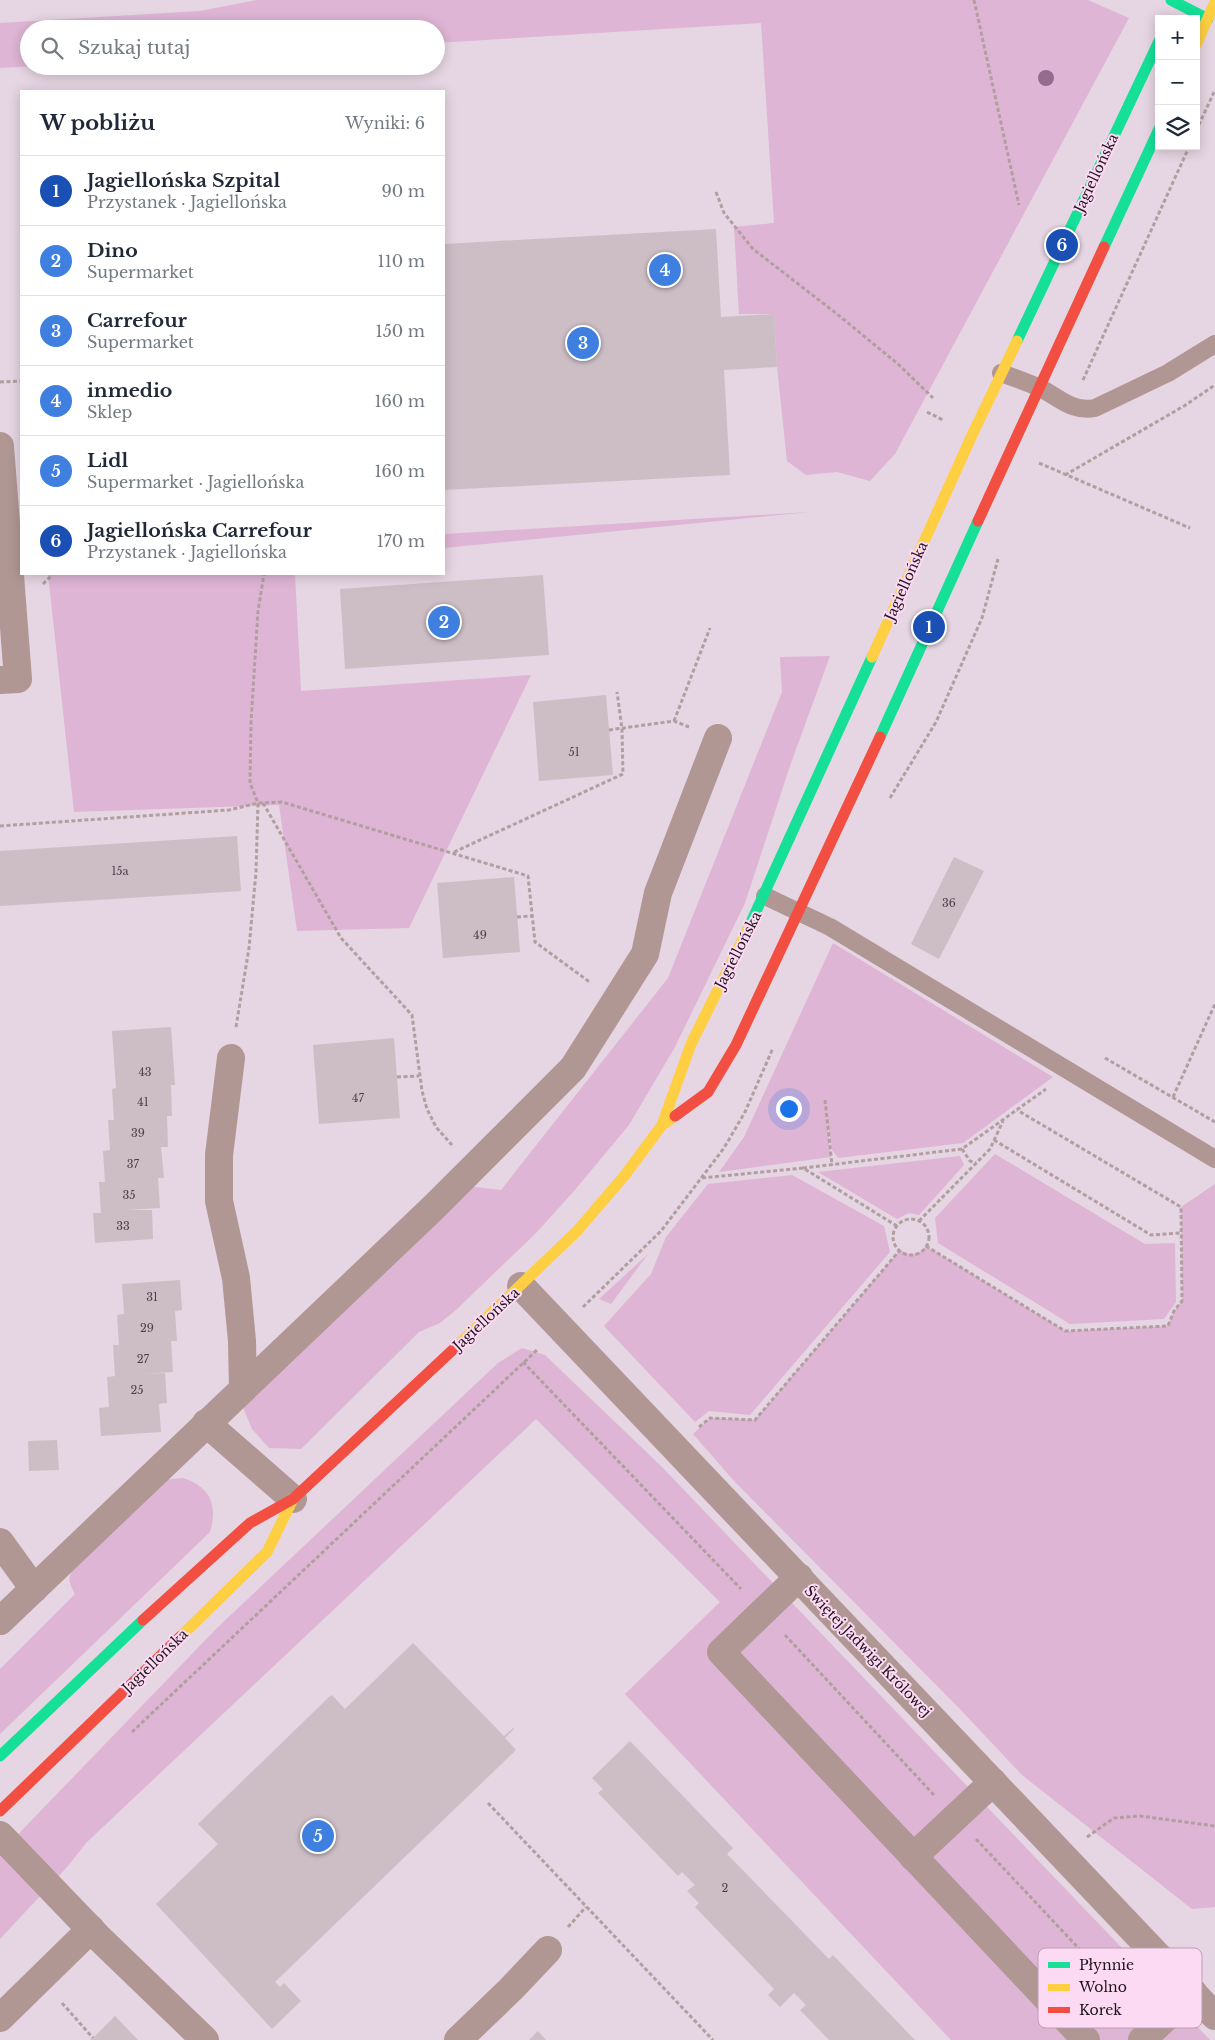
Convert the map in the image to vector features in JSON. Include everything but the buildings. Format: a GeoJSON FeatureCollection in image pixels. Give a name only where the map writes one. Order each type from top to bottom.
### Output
{"type":"FeatureCollection","features":[{"type":"Feature","properties":{"kind":"street"},"geometry":{"type":"LineString","coordinates":[[1200,36],[1215,2]]}},
{"type":"Feature","properties":{"kind":"street"},"geometry":{"type":"LineString","coordinates":[[1175,3],[1208,19]]}},
{"type":"Feature","properties":{"kind":"street","name":"Jagiellońska"},"geometry":{"type":"LineString","coordinates":[[0,1756],[202,1565],[250,1524],[293,1499],[521,1286],[577,1231],[625,1175],[662,1125],[691,1044],[765,896],[1001,373],[1155,49]]}},
{"type":"Feature","properties":{"kind":"street","name":"Jagiellońska"},"geometry":{"type":"LineString","coordinates":[[662,1125],[708,1092],[736,1045],[1155,138]]}},
{"type":"Feature","properties":{"kind":"street"},"geometry":{"type":"LineString","coordinates":[[0,446],[18,679],[0,680]]}},
{"type":"Feature","properties":{"kind":"street"},"geometry":{"type":"LineString","coordinates":[[0,1622],[474,1166],[573,1068],[645,954],[658,893],[718,738]]}},
{"type":"Feature","properties":{"kind":"street"},"geometry":{"type":"LineString","coordinates":[[231,1058],[219,1155],[219,1201],[236,1278],[242,1341],[243,1389]]}},
{"type":"Feature","properties":{"kind":"street","name":"Świętej Jadwigi Królowej"},"geometry":{"type":"LineString","coordinates":[[521,1286],[1151,1948]]}},
{"type":"Feature","properties":{"kind":"street"},"geometry":{"type":"LineString","coordinates":[[206,1424],[293,1499]]}},
{"type":"Feature","properties":{"kind":"street","name":"Jagiellońska"},"geometry":{"type":"LineString","coordinates":[[0,1811],[267,1552],[293,1499]]}},
{"type":"Feature","properties":{"kind":"street"},"geometry":{"type":"LineString","coordinates":[[0,1542],[34,1589]]}},
{"type":"Feature","properties":{"kind":"street"},"geometry":{"type":"LineString","coordinates":[[799,1578],[721,1652],[1038,1989]]}},
{"type":"Feature","properties":{"kind":"street"},"geometry":{"type":"LineString","coordinates":[[913,1857],[993,1782]]}},
{"type":"Feature","properties":{"kind":"street"},"geometry":{"type":"LineString","coordinates":[[0,1835],[91,1929],[205,2040]]}},
{"type":"Feature","properties":{"kind":"street"},"geometry":{"type":"LineString","coordinates":[[0,2018],[91,1929]]}},
{"type":"Feature","properties":{"kind":"street"},"geometry":{"type":"LineString","coordinates":[[458,2040],[512,1989],[548,1950]]}},
{"type":"Feature","properties":{"kind":"street","name":"Świętej Jadwigi Królowej"},"geometry":{"type":"LineString","coordinates":[[1202,2002],[1215,2016]]}},
{"type":"Feature","properties":{"kind":"street"},"geometry":{"type":"LineString","coordinates":[[1075,2028],[1086,2040]]}},
{"type":"Feature","properties":{"kind":"lane"},"geometry":{"type":"LineString","coordinates":[[1001,373],[1040,388],[1083,410],[1095,408],[1168,373],[1215,344]]}},
{"type":"Feature","properties":{"kind":"lane"},"geometry":{"type":"LineString","coordinates":[[765,896],[830,926],[1215,1158]]}},
{"type":"Feature","properties":{"kind":"path"},"geometry":{"type":"LineString","coordinates":[[974,0],[1019,205]]}},
{"type":"Feature","properties":{"kind":"path"},"geometry":{"type":"LineString","coordinates":[[1200,122],[1215,90]]}},
{"type":"Feature","properties":{"kind":"path"},"geometry":{"type":"LineString","coordinates":[[716,192],[724,213],[753,249],[868,339],[898,364],[933,398]]}},
{"type":"Feature","properties":{"kind":"path"},"geometry":{"type":"LineString","coordinates":[[0,382],[20,381]]}},
{"type":"Feature","properties":{"kind":"path"},"geometry":{"type":"LineString","coordinates":[[1065,475],[1184,406],[1215,385]]}},
{"type":"Feature","properties":{"kind":"path"},"geometry":{"type":"LineString","coordinates":[[1038,463],[1190,528]]}},
{"type":"Feature","properties":{"kind":"path"},"geometry":{"type":"LineString","coordinates":[[231,1058],[249,948],[256,872],[258,803],[250,782],[251,731],[258,611],[264,575]]}},
{"type":"Feature","properties":{"kind":"path"},"geometry":{"type":"LineString","coordinates":[[674,721],[710,628]]}},
{"type":"Feature","properties":{"kind":"path"},"geometry":{"type":"LineString","coordinates":[[453,853],[623,774],[622,729],[617,692]]}},
{"type":"Feature","properties":{"kind":"path"},"geometry":{"type":"LineString","coordinates":[[609,730],[674,721],[718,738]]}},
{"type":"Feature","properties":{"kind":"path"},"geometry":{"type":"LineString","coordinates":[[0,826],[229,810],[258,803],[282,802],[528,876],[536,942],[615,1001]]}},
{"type":"Feature","properties":{"kind":"path"},"geometry":{"type":"LineString","coordinates":[[263,803],[341,938],[412,1015],[419,1076],[427,1109],[436,1127],[445,1138],[474,1166]]}},
{"type":"Feature","properties":{"kind":"path"},"geometry":{"type":"LineString","coordinates":[[517,917],[533,916]]}},
{"type":"Feature","properties":{"kind":"path"},"geometry":{"type":"LineString","coordinates":[[1173,1097],[1215,1004]]}},
{"type":"Feature","properties":{"kind":"path"},"geometry":{"type":"LineString","coordinates":[[397,1078],[419,1076]]}},
{"type":"Feature","properties":{"kind":"path"},"geometry":{"type":"LineString","coordinates":[[701,1178],[832,1165],[962,1149],[1052,1085]]}},
{"type":"Feature","properties":{"kind":"path"},"geometry":{"type":"LineString","coordinates":[[824,1100],[832,1165]]}},
{"type":"Feature","properties":{"kind":"path"},"geometry":{"type":"LineString","coordinates":[[926,1246],[1065,1331],[1168,1326],[1174,1311],[1182,1301],[1182,1207],[1018,1110]]}},
{"type":"Feature","properties":{"kind":"path"},"geometry":{"type":"LineString","coordinates":[[919,1221],[990,1149],[1004,1119]]}},
{"type":"Feature","properties":{"kind":"path"},"geometry":{"type":"LineString","coordinates":[[994,1140],[1151,1235],[1181,1233]]}},
{"type":"Feature","properties":{"kind":"path"},"geometry":{"type":"LineString","coordinates":[[962,1149],[970,1161],[976,1163]]}},
{"type":"Feature","properties":{"kind":"path"},"geometry":{"type":"LineString","coordinates":[[802,1168],[897,1226]]}},
{"type":"Feature","properties":{"kind":"path"},"geometry":{"type":"LineString","coordinates":[[908,1219],[919,1221],[924,1224],[929,1235],[926,1246],[922,1251],[911,1255],[900,1250],[894,1241],[897,1226],[908,1219]]}},
{"type":"Feature","properties":{"kind":"path"},"geometry":{"type":"LineString","coordinates":[[580,1310],[660,1231]]}},
{"type":"Feature","properties":{"kind":"path"},"geometry":{"type":"LineString","coordinates":[[693,1434],[710,1418],[755,1420],[900,1250]]}},
{"type":"Feature","properties":{"kind":"path"},"geometry":{"type":"LineString","coordinates":[[125,1738],[542,1345]]}},
{"type":"Feature","properties":{"kind":"path"},"geometry":{"type":"LineString","coordinates":[[523,1362],[763,1612],[956,1818],[1072,1948]]}},
{"type":"Feature","properties":{"kind":"path"},"geometry":{"type":"LineString","coordinates":[[488,1803],[713,2040]]}},
{"type":"Feature","properties":{"kind":"path"},"geometry":{"type":"LineString","coordinates":[[1062,1855],[1114,1818],[1140,1816],[1215,1826]]}},
{"type":"Feature","properties":{"kind":"path"},"geometry":{"type":"LineString","coordinates":[[57,1997],[93,2038]]}},
{"type":"Feature","properties":{"kind":"shaded area"},"geometry":{"type":"Polygon","coordinates":[[[257,0],[1088,0],[1129,18],[895,454],[870,481],[837,472],[806,475],[787,461],[777,367],[774,314],[739,314],[734,227],[774,223],[761,23],[445,42],[445,20],[50,20],[199,11],[257,0]]]}},
{"type":"Feature","properties":{"kind":"shaded area"},"geometry":{"type":"Polygon","coordinates":[[[20,22],[20,67],[0,68],[0,23],[20,22]]]}},
{"type":"Feature","properties":{"kind":"shaded area"},"geometry":{"type":"Polygon","coordinates":[[[810,512],[445,548],[445,534],[810,512]]]}},
{"type":"Feature","properties":{"kind":"shaded area"},"geometry":{"type":"Polygon","coordinates":[[[48,575],[295,575],[301,691],[531,675],[409,928],[297,931],[279,805],[74,812],[48,575]]]}},
{"type":"Feature","properties":{"kind":"shaded area"},"geometry":{"type":"Polygon","coordinates":[[[830,656],[790,766],[745,903],[675,1047],[629,1125],[536,1233],[456,1310],[440,1323],[419,1332],[301,1449],[269,1448],[252,1429],[242,1405],[467,1186],[501,1190],[668,978],[782,692],[780,657],[830,656]]]}},
{"type":"Feature","properties":{"kind":"shaded area"},"geometry":{"type":"Polygon","coordinates":[[[833,943],[1053,1077],[963,1143],[838,1158],[832,1150],[827,1119],[831,1157],[719,1172],[744,1137],[833,943]]]}},
{"type":"Feature","properties":{"kind":"shaded area"},"geometry":{"type":"Polygon","coordinates":[[[995,1154],[1145,1244],[1175,1243],[1176,1302],[1164,1319],[1070,1324],[938,1243],[935,1218],[995,1154]]]}},
{"type":"Feature","properties":{"kind":"shaded area"},"geometry":{"type":"Polygon","coordinates":[[[960,1156],[964,1165],[919,1215],[909,1213],[897,1219],[818,1172],[960,1156]]]}},
{"type":"Feature","properties":{"kind":"shaded area"},"geometry":{"type":"Polygon","coordinates":[[[792,1175],[884,1226],[890,1252],[750,1415],[709,1411],[695,1422],[604,1326],[651,1274],[666,1237],[708,1184],[792,1175]]]}},
{"type":"Feature","properties":{"kind":"shaded area"},"geometry":{"type":"Polygon","coordinates":[[[1215,1184],[1215,1907],[1192,1909],[1022,1775],[958,1707],[734,1481],[693,1434],[710,1418],[755,1420],[900,1250],[911,1255],[922,1251],[926,1246],[1065,1331],[1168,1326],[1174,1311],[1182,1301],[1181,1207],[1215,1184]]]}},
{"type":"Feature","properties":{"kind":"shaded area"},"geometry":{"type":"Polygon","coordinates":[[[648,1254],[611,1304],[599,1299],[648,1254]]]}},
{"type":"Feature","properties":{"kind":"shaded area"},"geometry":{"type":"Polygon","coordinates":[[[522,1348],[545,1355],[662,1467],[1122,1948],[1038,1948],[1038,2028],[1199,2028],[1210,2040],[951,2040],[625,1694],[720,1602],[536,1419],[86,1843],[68,1866],[0,1939],[0,1853],[217,1628],[498,1363],[522,1348]]]}},
{"type":"Feature","properties":{"kind":"shaded area"},"geometry":{"type":"Polygon","coordinates":[[[183,1478],[200,1487],[210,1499],[213,1514],[210,1532],[0,1734],[0,1669],[75,1594],[70,1584],[70,1577],[78,1560],[162,1480],[183,1478]]]}},
{"type":"Feature","properties":{"kind":"traffic: fast"},"geometry":{"type":"LineString","coordinates":[[1171,0],[1208,19]]}},
{"type":"Feature","properties":{"kind":"traffic: fast"},"geometry":{"type":"LineString","coordinates":[[1017,341],[1155,49]]}},
{"type":"Feature","properties":{"kind":"traffic: fast"},"geometry":{"type":"LineString","coordinates":[[1104,247],[1155,138]]}},
{"type":"Feature","properties":{"kind":"traffic: fast"},"geometry":{"type":"LineString","coordinates":[[880,737],[978,521]]}},
{"type":"Feature","properties":{"kind":"traffic: fast"},"geometry":{"type":"LineString","coordinates":[[748,929],[872,657]]}},
{"type":"Feature","properties":{"kind":"traffic: fast"},"geometry":{"type":"LineString","coordinates":[[0,1756],[143,1620]]}},
{"type":"Feature","properties":{"kind":"traffic: slow"},"geometry":{"type":"LineString","coordinates":[[1200,36],[1215,2]]}},
{"type":"Feature","properties":{"kind":"traffic: slow"},"geometry":{"type":"LineString","coordinates":[[872,657],[973,433],[1017,341]]}},
{"type":"Feature","properties":{"kind":"traffic: slow"},"geometry":{"type":"LineString","coordinates":[[662,1125],[691,1044],[748,929]]}},
{"type":"Feature","properties":{"kind":"traffic: slow"},"geometry":{"type":"LineString","coordinates":[[458,1345],[577,1231],[625,1175],[662,1125],[675,1116]]}},
{"type":"Feature","properties":{"kind":"traffic: slow"},"geometry":{"type":"LineString","coordinates":[[181,1636],[267,1552],[293,1499]]}},
{"type":"Feature","properties":{"kind":"traffic: jam"},"geometry":{"type":"LineString","coordinates":[[978,521],[1104,247]]}},
{"type":"Feature","properties":{"kind":"traffic: jam"},"geometry":{"type":"LineString","coordinates":[[675,1116],[708,1092],[736,1045],[880,737]]}},
{"type":"Feature","properties":{"kind":"traffic: jam"},"geometry":{"type":"LineString","coordinates":[[143,1620],[250,1523],[293,1499],[458,1345]]}},
{"type":"Feature","properties":{"kind":"traffic: jam"},"geometry":{"type":"LineString","coordinates":[[0,1811],[181,1636]]}},
{"type":"Feature","properties":{"kind":"place","name":"Jagiellońska Carrefour"},"geometry":{"type":"Point","coordinates":[1062,245]}},
{"type":"Feature","properties":{"kind":"place","name":"inmedio"},"geometry":{"type":"Point","coordinates":[665,270]}},
{"type":"Feature","properties":{"kind":"place","name":"Carrefour"},"geometry":{"type":"Point","coordinates":[583,343]}},
{"type":"Feature","properties":{"kind":"place","name":"Dino"},"geometry":{"type":"Point","coordinates":[444,622]}},
{"type":"Feature","properties":{"kind":"place","name":"Jagiellońska Szpital"},"geometry":{"type":"Point","coordinates":[929,627]}},
{"type":"Feature","properties":{"kind":"place","name":"Lidl"},"geometry":{"type":"Point","coordinates":[318,1836]}}]}
